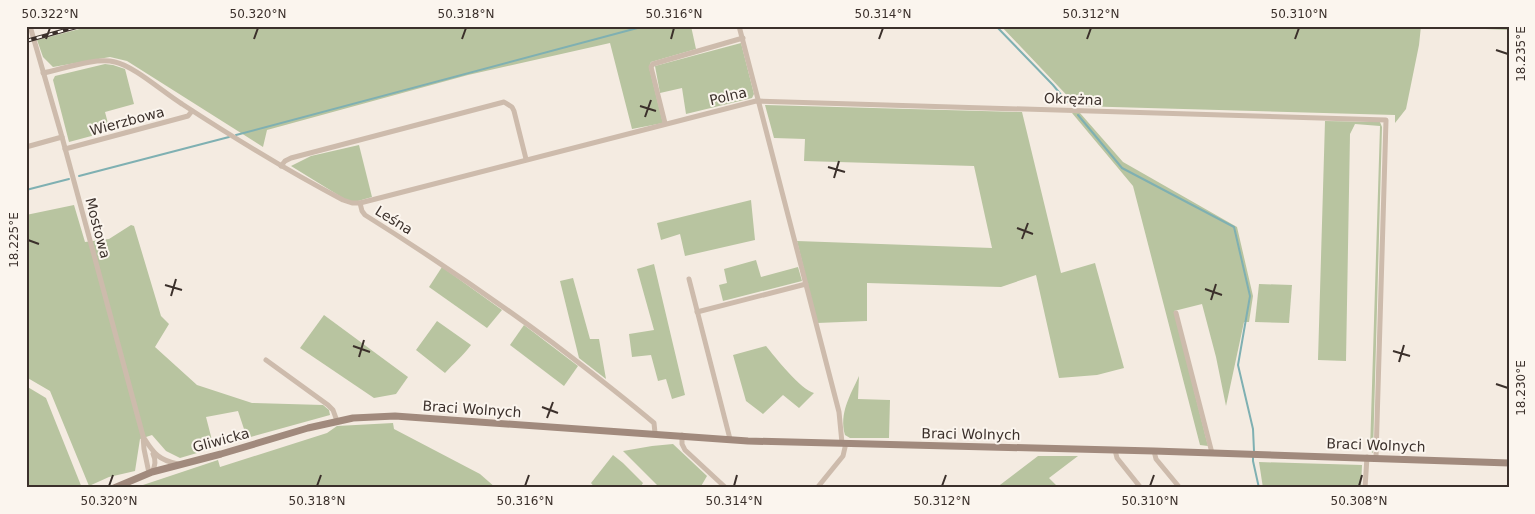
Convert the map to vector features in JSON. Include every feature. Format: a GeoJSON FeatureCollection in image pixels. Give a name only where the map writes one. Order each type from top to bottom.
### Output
{"type":"FeatureCollection","features":[{"type":"Feature","properties":{"kind":"main road","name":"Braci Wolnych"},"geometry":{"type":"LineString","coordinates":[[337,421],[366,417],[401,416],[730,440],[1509,462]]}},
{"type":"Feature","properties":{"kind":"main road","name":"Gliwicka"},"geometry":{"type":"LineString","coordinates":[[114,488],[150,472],[337,421]]}},
{"type":"Feature","properties":{"kind":"street","name":"Mostowa"},"geometry":{"type":"LineString","coordinates":[[30,26],[62,137],[150,472]]}},
{"type":"Feature","properties":{"kind":"street"},"geometry":{"type":"LineString","coordinates":[[740,26],[760,101]]}},
{"type":"Feature","properties":{"kind":"street"},"geometry":{"type":"LineString","coordinates":[[665,124],[651,67],[653,64],[743,38]]}},
{"type":"Feature","properties":{"kind":"street","name":"Leśna"},"geometry":{"type":"LineString","coordinates":[[43,73],[99,61],[118,62],[136,72],[192,111],[281,166],[341,200],[349,203],[360,203],[364,214],[462,278],[610,386],[654,423],[655,434]]}},
{"type":"Feature","properties":{"kind":"street","name":"Okrężna"},"geometry":{"type":"LineString","coordinates":[[760,101],[1386,120],[1376,457]]}},
{"type":"Feature","properties":{"kind":"street","name":"Polna"},"geometry":{"type":"LineString","coordinates":[[360,203],[747,102],[760,101],[839,412],[844,443]]}},
{"type":"Feature","properties":{"kind":"street"},"geometry":{"type":"LineString","coordinates":[[281,166],[291,158],[500,103],[508,104],[512,107],[526,159]]}},
{"type":"Feature","properties":{"kind":"street","name":"Wierzbowa"},"geometry":{"type":"LineString","coordinates":[[65,149],[188,116],[192,111]]}},
{"type":"Feature","properties":{"kind":"street"},"geometry":{"type":"LineString","coordinates":[[26,147],[62,137]]}},
{"type":"Feature","properties":{"kind":"street"},"geometry":{"type":"LineString","coordinates":[[689,279],[730,440]]}},
{"type":"Feature","properties":{"kind":"street"},"geometry":{"type":"LineString","coordinates":[[697,312],[806,284]]}},
{"type":"Feature","properties":{"kind":"street"},"geometry":{"type":"LineString","coordinates":[[1176,313],[1212,453]]}},
{"type":"Feature","properties":{"kind":"street"},"geometry":{"type":"LineString","coordinates":[[266,360],[328,405],[333,410],[337,421]]}},
{"type":"Feature","properties":{"kind":"street"},"geometry":{"type":"LineString","coordinates":[[682,435],[682,444],[686,450],[726,488]]}},
{"type":"Feature","properties":{"kind":"street","name":"Mostowa"},"geometry":{"type":"LineString","coordinates":[[142,436],[153,453]]}},
{"type":"Feature","properties":{"kind":"street"},"geometry":{"type":"LineString","coordinates":[[817,488],[843,456],[844,443]]}},
{"type":"Feature","properties":{"kind":"street"},"geometry":{"type":"LineString","coordinates":[[1115,450],[1116,458],[1141,488]]}},
{"type":"Feature","properties":{"kind":"street"},"geometry":{"type":"LineString","coordinates":[[1154,451],[1156,459],[1180,488]]}},
{"type":"Feature","properties":{"kind":"street"},"geometry":{"type":"LineString","coordinates":[[153,453],[160,458],[178,464]]}},
{"type":"Feature","properties":{"kind":"street"},"geometry":{"type":"LineString","coordinates":[[150,472],[155,466],[156,458],[153,453]]}},
{"type":"Feature","properties":{"kind":"street"},"geometry":{"type":"LineString","coordinates":[[1365,488],[1367,457]]}},
{"type":"Feature","properties":{"kind":"green space"},"geometry":{"type":"Polygon","coordinates":[[[91,26],[691,26],[696,49],[651,62],[649,67],[663,123],[632,129],[610,43],[468,75],[267,130],[263,147],[127,61],[110,57],[53,67],[43,57],[37,40],[91,26]]]}},
{"type":"Feature","properties":{"kind":"green space"},"geometry":{"type":"Polygon","coordinates":[[[1001,26],[1421,26],[1406,109],[1395,123],[1395,115],[1077,106],[1001,26]]]}},
{"type":"Feature","properties":{"kind":"green space"},"geometry":{"type":"Polygon","coordinates":[[[1434,26],[1509,26],[1509,30],[1438,27],[1434,26]]]}},
{"type":"Feature","properties":{"kind":"green space"},"geometry":{"type":"Polygon","coordinates":[[[741,43],[754,94],[752,98],[686,114],[682,88],[660,93],[655,66],[741,43]]]}},
{"type":"Feature","properties":{"kind":"green space"},"geometry":{"type":"Polygon","coordinates":[[[105,64],[125,69],[134,104],[105,112],[110,131],[69,142],[53,80],[55,76],[105,64]]]}},
{"type":"Feature","properties":{"kind":"green space"},"geometry":{"type":"Polygon","coordinates":[[[765,105],[1022,112],[1061,273],[1095,263],[1124,368],[1097,375],[1059,378],[1036,275],[1001,287],[867,283],[867,321],[817,323],[797,241],[992,248],[974,166],[804,161],[805,139],[774,138],[765,105]]]}},
{"type":"Feature","properties":{"kind":"green space"},"geometry":{"type":"Polygon","coordinates":[[[1072,113],[1080,113],[1123,162],[1237,227],[1253,296],[1249,322],[1244,322],[1226,406],[1202,304],[1174,311],[1208,446],[1200,445],[1133,186],[1072,113]]]}},
{"type":"Feature","properties":{"kind":"green space"},"geometry":{"type":"Polygon","coordinates":[[[1325,121],[1380,122],[1382,127],[1373,453],[1370,451],[1380,126],[1355,124],[1350,134],[1346,361],[1318,360],[1325,121]]]}},
{"type":"Feature","properties":{"kind":"green space"},"geometry":{"type":"Polygon","coordinates":[[[359,145],[372,197],[351,203],[291,166],[311,156],[359,145]]]}},
{"type":"Feature","properties":{"kind":"green space"},"geometry":{"type":"Polygon","coordinates":[[[751,200],[755,240],[685,256],[680,234],[661,240],[657,223],[751,200]]]}},
{"type":"Feature","properties":{"kind":"green space"},"geometry":{"type":"Polygon","coordinates":[[[74,205],[85,242],[109,239],[131,225],[134,226],[161,316],[169,324],[155,347],[197,385],[252,403],[323,405],[329,410],[330,415],[247,438],[238,411],[206,417],[214,448],[180,458],[166,451],[152,435],[140,439],[135,471],[109,477],[89,486],[50,391],[26,377],[26,215],[74,205]]]}},
{"type":"Feature","properties":{"kind":"green space"},"geometry":{"type":"Polygon","coordinates":[[[756,260],[761,277],[798,267],[802,281],[723,301],[719,285],[727,283],[724,269],[756,260]]]}},
{"type":"Feature","properties":{"kind":"green space"},"geometry":{"type":"Polygon","coordinates":[[[654,264],[685,395],[672,399],[666,379],[658,381],[651,355],[632,357],[629,334],[654,330],[637,269],[654,264]]]}},
{"type":"Feature","properties":{"kind":"green space"},"geometry":{"type":"Polygon","coordinates":[[[442,267],[502,310],[487,328],[429,287],[442,267]]]}},
{"type":"Feature","properties":{"kind":"green space"},"geometry":{"type":"Polygon","coordinates":[[[573,278],[590,339],[599,339],[606,379],[579,358],[560,281],[573,278]]]}},
{"type":"Feature","properties":{"kind":"green space"},"geometry":{"type":"Polygon","coordinates":[[[1259,284],[1292,285],[1289,323],[1255,322],[1259,284]]]}},
{"type":"Feature","properties":{"kind":"green space"},"geometry":{"type":"Polygon","coordinates":[[[324,315],[408,377],[396,394],[374,398],[300,348],[324,315]]]}},
{"type":"Feature","properties":{"kind":"green space"},"geometry":{"type":"Polygon","coordinates":[[[437,321],[471,345],[445,373],[416,350],[437,321]]]}},
{"type":"Feature","properties":{"kind":"green space"},"geometry":{"type":"Polygon","coordinates":[[[524,325],[578,366],[564,386],[510,345],[524,325]]]}},
{"type":"Feature","properties":{"kind":"green space"},"geometry":{"type":"Polygon","coordinates":[[[766,346],[795,380],[814,393],[799,408],[783,395],[763,414],[746,401],[733,355],[766,346]]]}},
{"type":"Feature","properties":{"kind":"green space"},"geometry":{"type":"Polygon","coordinates":[[[859,376],[858,399],[890,400],[889,438],[850,438],[845,435],[844,412],[859,376]]]}},
{"type":"Feature","properties":{"kind":"green space"},"geometry":{"type":"Polygon","coordinates":[[[26,386],[46,398],[82,488],[26,488],[26,386]]]}},
{"type":"Feature","properties":{"kind":"green space"},"geometry":{"type":"Polygon","coordinates":[[[393,423],[394,429],[480,474],[496,488],[134,488],[218,460],[220,467],[327,433],[337,426],[393,423]]]}},
{"type":"Feature","properties":{"kind":"green space"},"geometry":{"type":"Polygon","coordinates":[[[673,444],[707,476],[700,488],[660,488],[623,451],[673,444]]]}},
{"type":"Feature","properties":{"kind":"green space"},"geometry":{"type":"Polygon","coordinates":[[[613,455],[643,483],[640,488],[595,488],[591,483],[613,455]]]}},
{"type":"Feature","properties":{"kind":"green space"},"geometry":{"type":"Polygon","coordinates":[[[1038,456],[1078,456],[1049,478],[1059,488],[996,488],[1038,456]]]}},
{"type":"Feature","properties":{"kind":"green space"},"geometry":{"type":"Polygon","coordinates":[[[1259,462],[1362,465],[1361,488],[1263,488],[1259,462]]]}},
{"type":"Feature","properties":{"kind":"waterway"},"geometry":{"type":"LineString","coordinates":[[236,135],[645,26]]}},
{"type":"Feature","properties":{"kind":"waterway"},"geometry":{"type":"LineString","coordinates":[[996,26],[1067,102]]}},
{"type":"Feature","properties":{"kind":"waterway"},"geometry":{"type":"LineString","coordinates":[[1078,115],[1122,168],[1234,227],[1250,296],[1238,365],[1253,429],[1254,451]]}},
{"type":"Feature","properties":{"kind":"waterway"},"geometry":{"type":"LineString","coordinates":[[79,176],[229,137]]}},
{"type":"Feature","properties":{"kind":"waterway"},"geometry":{"type":"LineString","coordinates":[[26,190],[69,179]]}},
{"type":"Feature","properties":{"kind":"waterway"},"geometry":{"type":"LineString","coordinates":[[1253,456],[1259,488]]}},
{"type":"Feature","properties":{"kind":"railway"},"geometry":{"type":"LineString","coordinates":[[26,41],[80,26]]}}]}
